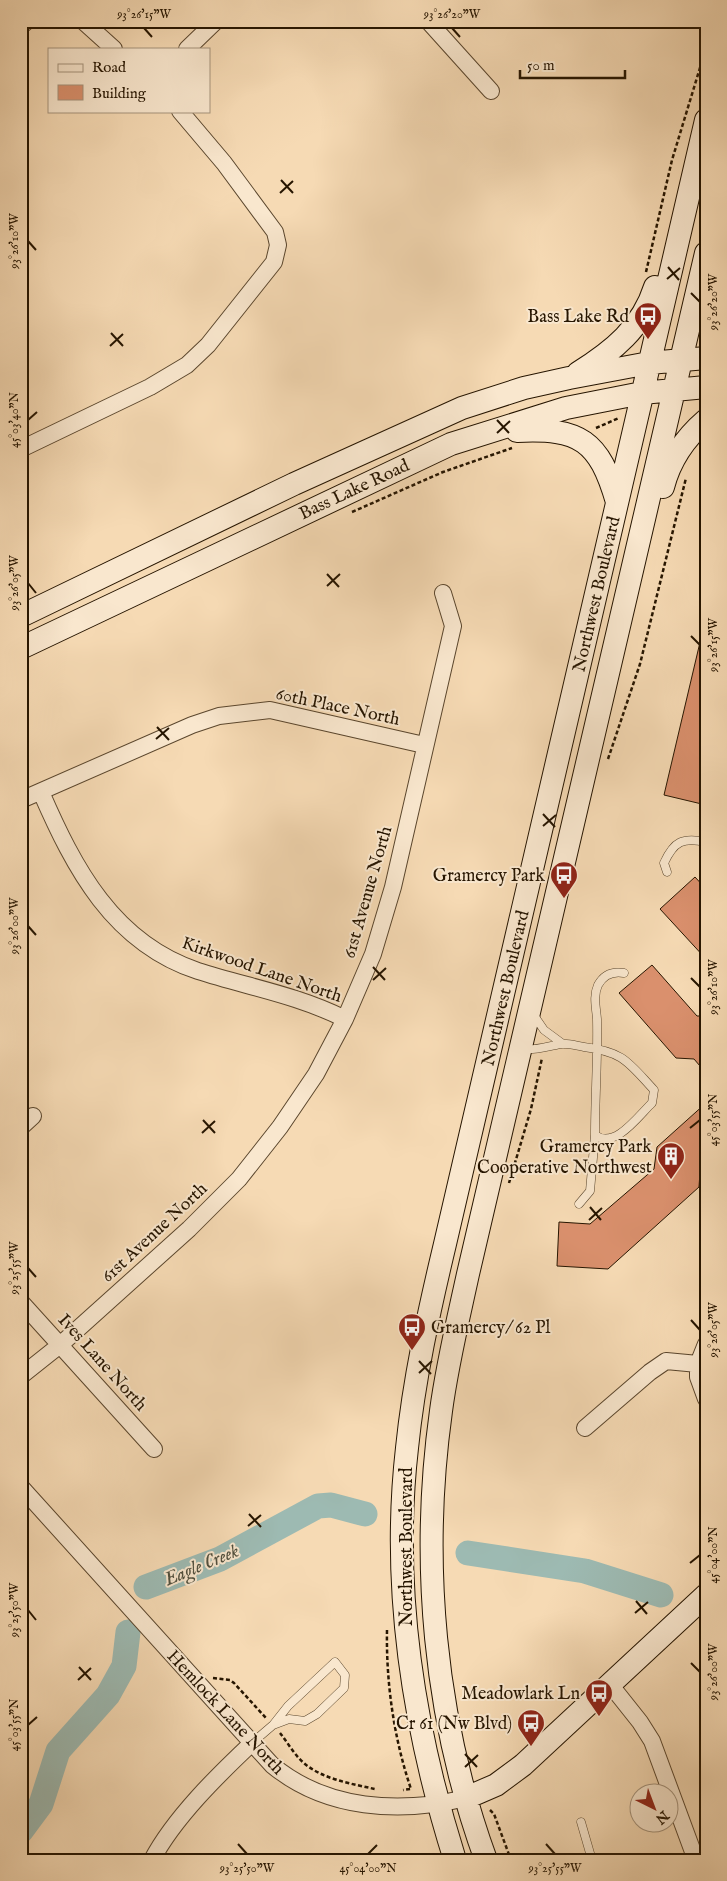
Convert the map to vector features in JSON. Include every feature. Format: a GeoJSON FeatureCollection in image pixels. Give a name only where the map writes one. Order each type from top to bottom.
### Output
{"type":"FeatureCollection","features":[{"type":"Feature","properties":{"kind":"main road","name":"Northwest Boulevard"},"geometry":{"type":"LineString","coordinates":[[438,1805],[417,1711],[405,1616],[402,1521],[406,1450],[413,1396],[433,1298],[705,125]]}},
{"type":"Feature","properties":{"kind":"main road"},"geometry":{"type":"LineString","coordinates":[[569,378],[611,351],[634,328],[644,314],[656,283],[686,157],[705,125]]}},
{"type":"Feature","properties":{"kind":"main road","name":"Northwest Boulevard"},"geometry":{"type":"LineString","coordinates":[[466,1798],[448,1719],[435,1631],[432,1547],[435,1457],[446,1378],[616,631],[680,360],[704,270]]}},
{"type":"Feature","properties":{"kind":"main road","name":"Bass Lake Road"},"geometry":{"type":"LineString","coordinates":[[21,616],[276,492],[420,425],[476,403],[524,388],[569,378],[649,364],[706,358]]}},
{"type":"Feature","properties":{"kind":"main road","name":"Bass Lake Road"},"geometry":{"type":"LineString","coordinates":[[22,645],[451,444],[566,408],[642,393],[706,387]]}},
{"type":"Feature","properties":{"kind":"main road"},"geometry":{"type":"LineString","coordinates":[[616,631],[634,607],[666,475],[682,445],[706,420]]}},
{"type":"Feature","properties":{"kind":"main road"},"geometry":{"type":"LineString","coordinates":[[486,432],[543,430],[561,431],[574,435],[582,440],[604,465],[617,502]]}},
{"type":"Feature","properties":{"kind":"main road"},"geometry":{"type":"LineString","coordinates":[[521,1049],[512,1040],[509,1025],[554,828],[551,794]]}},
{"type":"Feature","properties":{"kind":"main road"},"geometry":{"type":"LineString","coordinates":[[486,1860],[466,1798],[484,1792],[509,1776],[706,1594]]}},
{"type":"Feature","properties":{"kind":"main road"},"geometry":{"type":"LineString","coordinates":[[438,1805],[455,1860]]}},
{"type":"Feature","properties":{"kind":"street"},"geometry":{"type":"LineString","coordinates":[[21,26],[27,21]]}},
{"type":"Feature","properties":{"kind":"street"},"geometry":{"type":"LineString","coordinates":[[83,21],[113,48]]}},
{"type":"Feature","properties":{"kind":"street"},"geometry":{"type":"LineString","coordinates":[[188,48],[216,21]]}},
{"type":"Feature","properties":{"kind":"street"},"geometry":{"type":"LineString","coordinates":[[428,21],[490,91]]}},
{"type":"Feature","properties":{"kind":"street"},"geometry":{"type":"LineString","coordinates":[[21,449],[150,386],[187,365],[208,345],[274,262],[278,245],[275,232],[224,163],[181,112]]}},
{"type":"Feature","properties":{"kind":"street","name":"61st Avenue North"},"geometry":{"type":"LineString","coordinates":[[21,1376],[60,1344],[189,1229],[239,1179],[280,1128],[311,1082],[345,1019],[373,954],[390,897],[453,626],[443,593]]}},
{"type":"Feature","properties":{"kind":"street","name":"60th Place North"},"geometry":{"type":"LineString","coordinates":[[21,800],[192,725],[219,716],[244,712],[270,710],[424,745]]}},
{"type":"Feature","properties":{"kind":"street","name":"Kirkwood Lane North"},"geometry":{"type":"LineString","coordinates":[[41,792],[63,843],[82,876],[104,906],[133,933],[160,954],[196,970],[290,996],[345,1019]]}},
{"type":"Feature","properties":{"kind":"street","name":"Ives Lane North"},"geometry":{"type":"LineString","coordinates":[[21,1302],[154,1449]]}},
{"type":"Feature","properties":{"kind":"street"},"geometry":{"type":"LineString","coordinates":[[706,1344],[698,1364],[698,1376],[706,1399]]}},
{"type":"Feature","properties":{"kind":"street"},"geometry":{"type":"LineString","coordinates":[[586,1428],[650,1372],[666,1361],[698,1364]]}},
{"type":"Feature","properties":{"kind":"street","name":"Hemlock Lane North"},"geometry":{"type":"LineString","coordinates":[[21,1487],[252,1743],[287,1778],[336,1798],[385,1808],[438,1805],[466,1798]]}},
{"type":"Feature","properties":{"kind":"street"},"geometry":{"type":"LineString","coordinates":[[609,1683],[640,1722],[652,1741],[696,1860]]}},
{"type":"Feature","properties":{"kind":"street"},"geometry":{"type":"LineString","coordinates":[[152,1860],[184,1814],[215,1777],[252,1743]]}},
{"type":"Feature","properties":{"kind":"lane"},"geometry":{"type":"LineString","coordinates":[[667,872],[664,863],[675,846],[690,838],[706,842]]}},
{"type":"Feature","properties":{"kind":"lane"},"geometry":{"type":"LineString","coordinates":[[579,1204],[590,1191],[595,1135],[597,1018],[594,1001],[598,986],[604,976],[616,972],[624,973]]}},
{"type":"Feature","properties":{"kind":"lane"},"geometry":{"type":"LineString","coordinates":[[530,1005],[534,1016],[544,1030],[563,1044]]}},
{"type":"Feature","properties":{"kind":"lane"},"geometry":{"type":"LineString","coordinates":[[521,1049],[535,1050],[563,1044],[614,1052],[626,1061],[654,1090],[652,1103],[616,1137],[607,1140],[595,1135]]}},
{"type":"Feature","properties":{"kind":"lane"},"geometry":{"type":"LineString","coordinates":[[252,1743],[273,1725],[288,1706],[336,1662],[345,1676],[344,1688],[317,1714],[305,1720],[290,1719],[273,1725]]}},
{"type":"Feature","properties":{"kind":"lane"},"geometry":{"type":"LineString","coordinates":[[581,1822],[592,1860]]}},
{"type":"Feature","properties":{"kind":"path"},"geometry":{"type":"LineString","coordinates":[[646,273],[672,160],[706,48]]}},
{"type":"Feature","properties":{"kind":"path"},"geometry":{"type":"LineString","coordinates":[[595,429],[625,417]]}},
{"type":"Feature","properties":{"kind":"path"},"geometry":{"type":"LineString","coordinates":[[348,514],[443,472],[518,447]]}},
{"type":"Feature","properties":{"kind":"path"},"geometry":{"type":"LineString","coordinates":[[607,763],[640,664],[687,477]]}},
{"type":"Feature","properties":{"kind":"path"},"geometry":{"type":"LineString","coordinates":[[506,1191],[531,1109],[542,1056]]}},
{"type":"Feature","properties":{"kind":"path"},"geometry":{"type":"LineString","coordinates":[[209,1676],[234,1683],[273,1725],[299,1758],[311,1769],[337,1779],[383,1790]]}},
{"type":"Feature","properties":{"kind":"path"},"geometry":{"type":"LineString","coordinates":[[396,1790],[410,1789]]}},
{"type":"Feature","properties":{"kind":"path"},"geometry":{"type":"LineString","coordinates":[[490,1810],[494,1814],[511,1860]]}},
{"type":"Feature","properties":{"kind":"building"},"geometry":{"type":"Polygon","coordinates":[[[701,638],[706,638],[706,805],[664,795],[701,638]]]}},
{"type":"Feature","properties":{"kind":"building"},"geometry":{"type":"Polygon","coordinates":[[[695,877],[706,889],[706,959],[660,909],[695,877]]]}},
{"type":"Feature","properties":{"kind":"building"},"geometry":{"type":"Polygon","coordinates":[[[652,965],[697,1016],[706,1016],[706,1073],[694,1059],[676,1058],[619,993],[652,965]]]}},
{"type":"Feature","properties":{"kind":"building","name":"Gramercy Park Cooperative Northwest"},"geometry":{"type":"Polygon","coordinates":[[[706,1103],[706,1167],[700,1172],[699,1187],[608,1269],[557,1266],[559,1222],[590,1224],[654,1169],[657,1147],[706,1103]]]}},
{"type":"Feature","properties":{"kind":"waterway","name":"Eagle Creek"},"geometry":{"type":"LineString","coordinates":[[146,1587],[220,1559],[318,1506],[331,1505],[365,1514]]}},
{"type":"Feature","properties":{"kind":"waterway","name":"Eagle Creek"},"geometry":{"type":"LineString","coordinates":[[468,1553],[585,1571],[661,1595]]}},
{"type":"Feature","properties":{"kind":"waterway","name":"Eagle Creek"},"geometry":{"type":"LineString","coordinates":[[21,1831],[41,1804],[58,1751],[108,1695],[124,1666],[128,1632]]}},
{"type":"Feature","properties":{"kind":"place","name":"Bass Lake Rd"},"geometry":{"type":"Point","coordinates":[648,340]}},
{"type":"Feature","properties":{"kind":"place","name":"Gramercy Park"},"geometry":{"type":"Point","coordinates":[564,899]}},
{"type":"Feature","properties":{"kind":"place","name":"Gramercy Park Cooperative Northwest"},"geometry":{"type":"Point","coordinates":[671,1180]}},
{"type":"Feature","properties":{"kind":"place","name":"Gramercy/ 62 Pl"},"geometry":{"type":"Point","coordinates":[412,1351]}},
{"type":"Feature","properties":{"kind":"place","name":"Meadowlark Ln"},"geometry":{"type":"Point","coordinates":[599,1717]}},
{"type":"Feature","properties":{"kind":"place","name":"Cr 61 (Nw Blvd)"},"geometry":{"type":"Point","coordinates":[531,1747]}}]}
